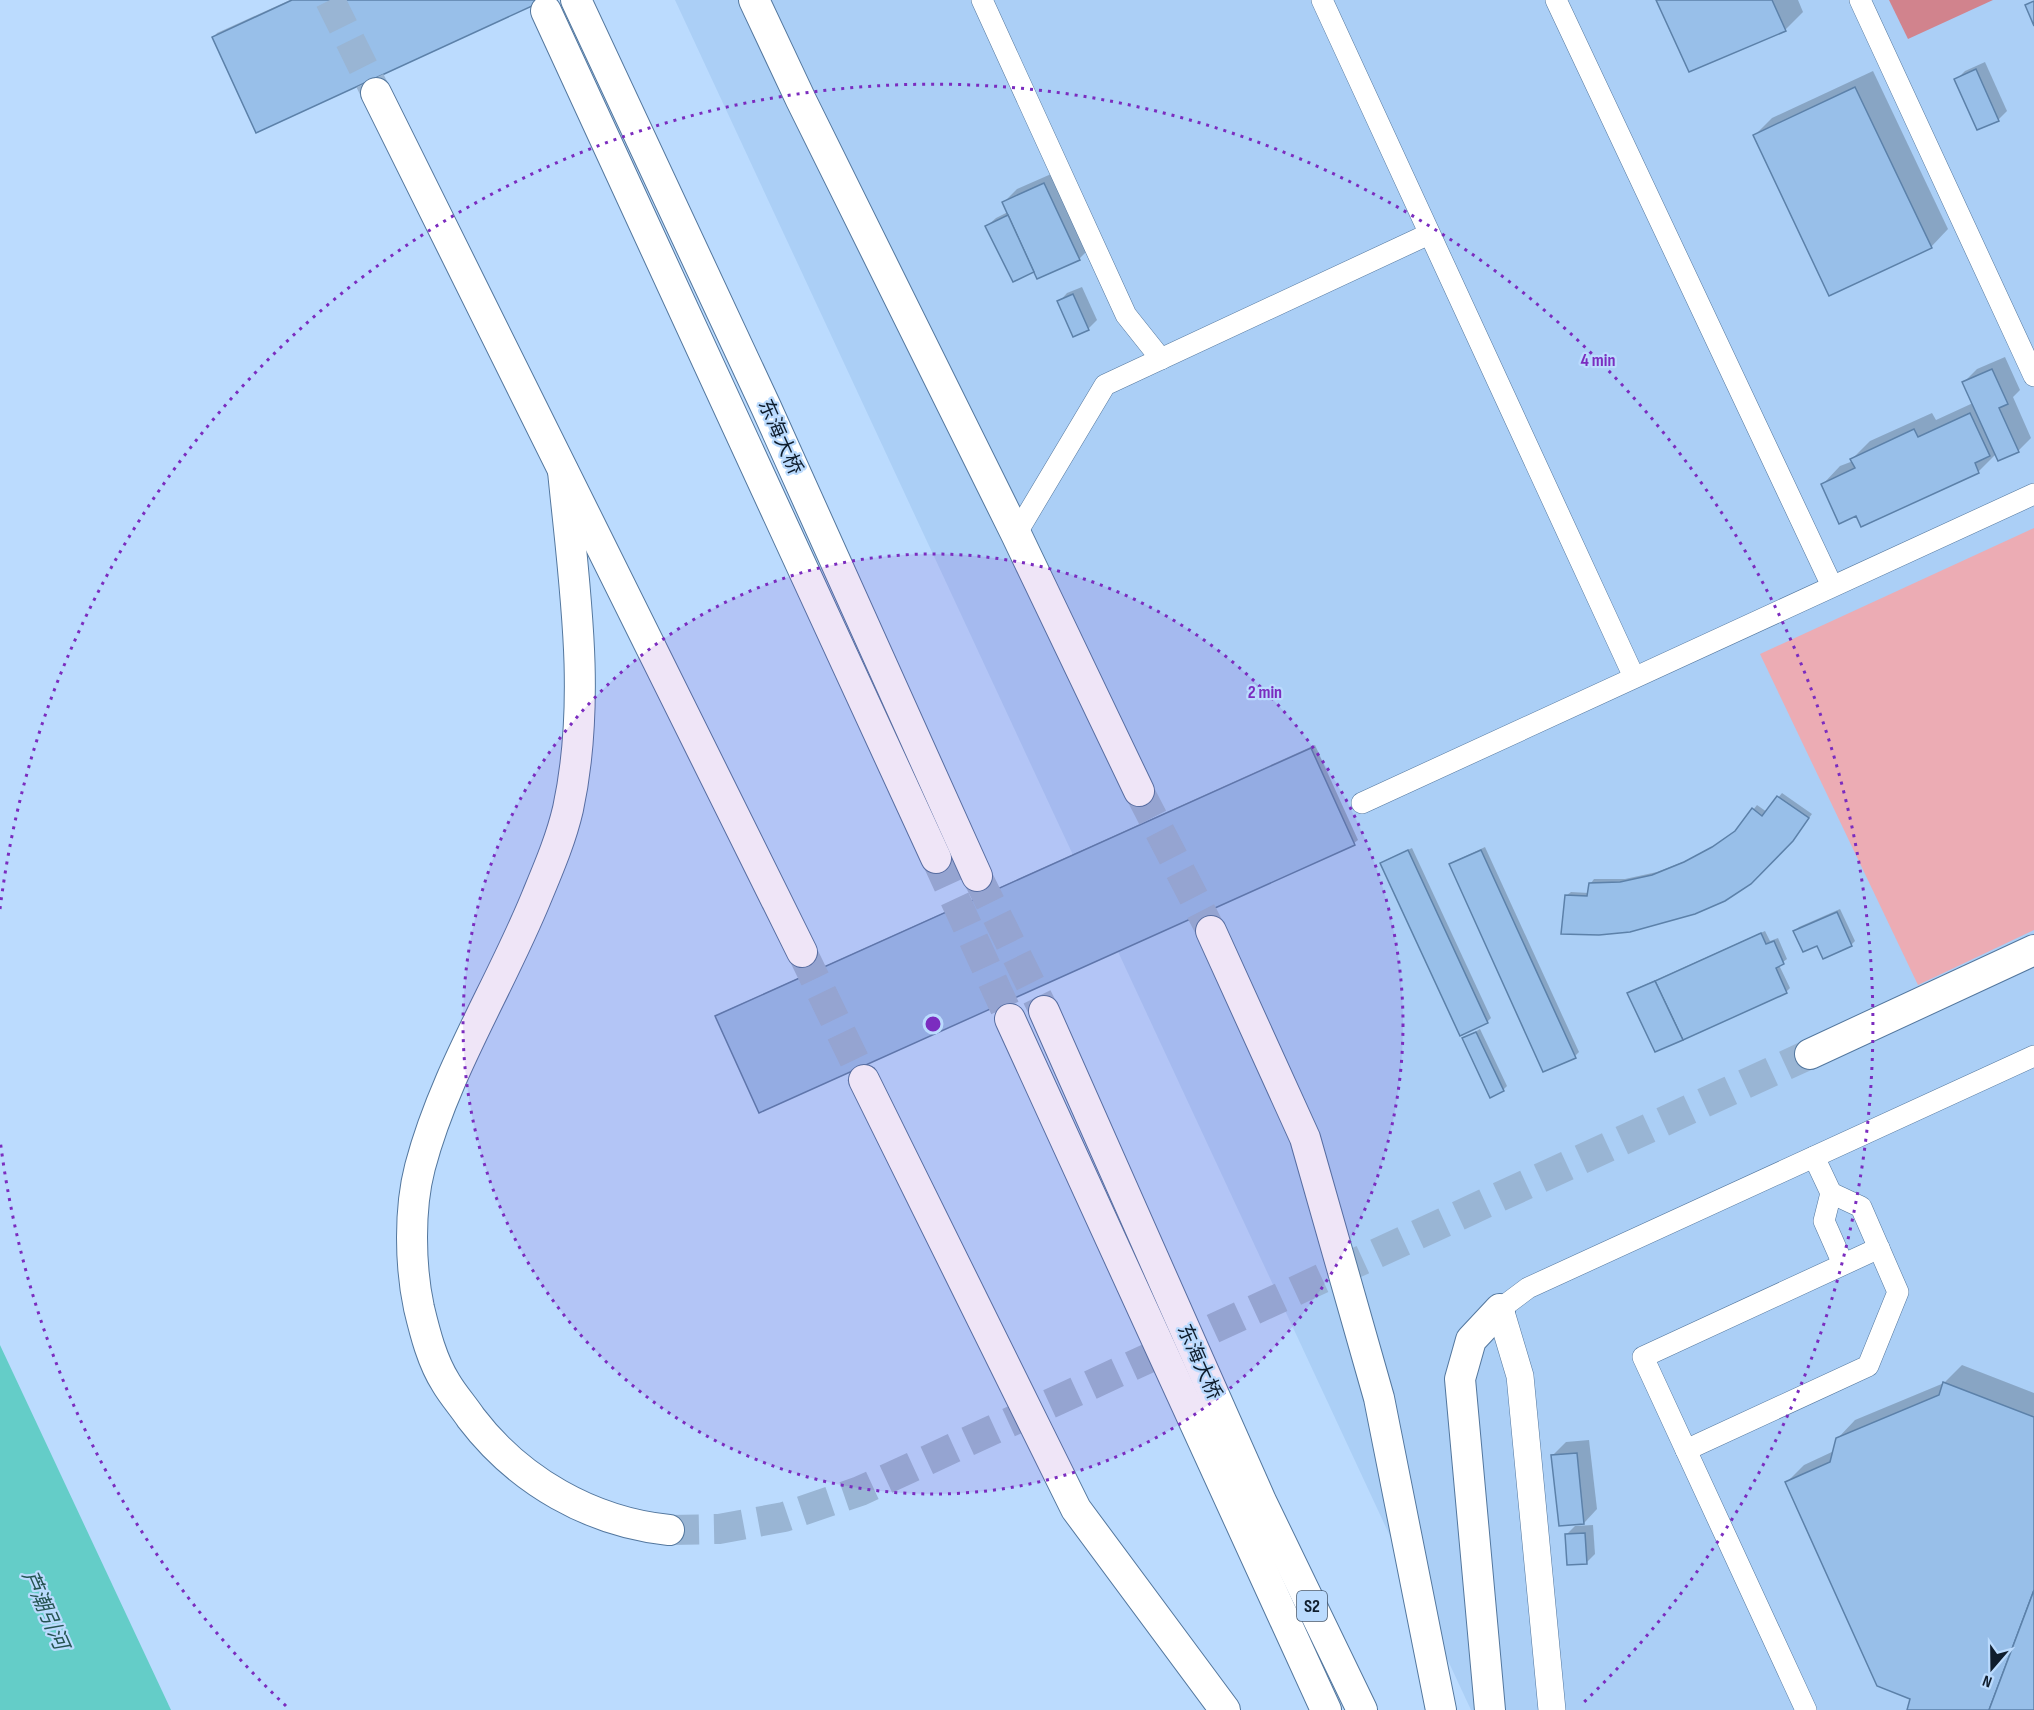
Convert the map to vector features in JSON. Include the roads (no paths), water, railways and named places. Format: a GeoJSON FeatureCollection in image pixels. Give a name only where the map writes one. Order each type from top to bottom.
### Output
{"type":"FeatureCollection","features":[{"type":"Feature","properties":{"kind":"highway"},"geometry":{"type":"LineString","coordinates":[[754,0],[801,100],[1016,534],[1139,791]]}},
{"type":"Feature","properties":{"kind":"highway","name":"东海大桥"},"geometry":{"type":"LineString","coordinates":[[582,8],[766,407],[977,876]]}},
{"type":"Feature","properties":{"kind":"highway","name":"东海大桥"},"geometry":{"type":"LineString","coordinates":[[546,11],[936,858]]}},
{"type":"Feature","properties":{"kind":"highway"},"geometry":{"type":"LineString","coordinates":[[376,93],[802,952]]}},
{"type":"Feature","properties":{"kind":"highway"},"geometry":{"type":"LineString","coordinates":[[563,471],[578,621],[581,718],[568,807],[553,858],[529,917],[440,1106],[419,1170],[411,1231],[414,1285],[424,1332],[445,1382],[483,1434],[518,1468],[563,1498],[606,1517],[641,1527],[669,1530]]}},
{"type":"Feature","properties":{"kind":"highway"},"geometry":{"type":"LineString","coordinates":[[1211,932],[1305,1138],[1379,1398],[1440,1710]]}},
{"type":"Feature","properties":{"kind":"highway"},"geometry":{"type":"LineString","coordinates":[[1810,1054],[2034,950]]}},
{"type":"Feature","properties":{"kind":"highway","name":"东海大桥"},"geometry":{"type":"LineString","coordinates":[[1044,1011],[1261,1501],[1362,1710]]}},
{"type":"Feature","properties":{"kind":"highway","name":"东海大桥"},"geometry":{"type":"LineString","coordinates":[[1010,1019],[1326,1710]]}},
{"type":"Feature","properties":{"kind":"highway"},"geometry":{"type":"LineString","coordinates":[[864,1080],[1077,1509],[1225,1710]]}},
{"type":"Feature","properties":{"kind":"highway"},"geometry":{"type":"LineString","coordinates":[[1490,1710],[1460,1379],[1471,1340],[1500,1309]]}},
{"type":"Feature","properties":{"kind":"main road"},"geometry":{"type":"LineString","coordinates":[[1500,1309],[1520,1376],[1552,1710]]}},
{"type":"Feature","properties":{"kind":"street"},"geometry":{"type":"LineString","coordinates":[[982,0],[1126,315],[1161,359]]}},
{"type":"Feature","properties":{"kind":"street"},"geometry":{"type":"LineString","coordinates":[[1322,0],[1634,677]]}},
{"type":"Feature","properties":{"kind":"street"},"geometry":{"type":"LineString","coordinates":[[1556,0],[1832,586]]}},
{"type":"Feature","properties":{"kind":"street"},"geometry":{"type":"LineString","coordinates":[[1860,0],[2034,376]]}},
{"type":"Feature","properties":{"kind":"street"},"geometry":{"type":"LineString","coordinates":[[1016,534],[1105,386],[1430,234]]}},
{"type":"Feature","properties":{"kind":"street"},"geometry":{"type":"LineString","coordinates":[[1362,803],[2034,494]]}},
{"type":"Feature","properties":{"kind":"street"},"geometry":{"type":"LineString","coordinates":[[1500,1309],[1528,1288],[2034,1056]]}},
{"type":"Feature","properties":{"kind":"street"},"geometry":{"type":"LineString","coordinates":[[1815,1157],[1831,1193],[1824,1221],[1844,1264]]}},
{"type":"Feature","properties":{"kind":"street"},"geometry":{"type":"LineString","coordinates":[[1686,1450],[1868,1366],[1898,1292],[1861,1207],[1831,1193]]}},
{"type":"Feature","properties":{"kind":"street"},"geometry":{"type":"LineString","coordinates":[[1806,1710],[1643,1357],[1879,1248]]}},
{"type":"Feature","properties":{"kind":"water","name":"芦潮引河"},"geometry":{"type":"Polygon","coordinates":[[[0,1345],[171,1710],[0,1710],[0,1345]]]}},
{"type":"Feature","properties":{"kind":"tunnel"},"geometry":{"type":"LineString","coordinates":[[330,0],[376,93]]}},
{"type":"Feature","properties":{"kind":"tunnel"},"geometry":{"type":"LineString","coordinates":[[1139,791],[1211,931]]}},
{"type":"Feature","properties":{"kind":"tunnel"},"geometry":{"type":"LineString","coordinates":[[936,858],[1010,1019]]}},
{"type":"Feature","properties":{"kind":"tunnel"},"geometry":{"type":"LineString","coordinates":[[977,876],[1044,1011]]}},
{"type":"Feature","properties":{"kind":"tunnel"},"geometry":{"type":"LineString","coordinates":[[802,952],[864,1080]]}},
{"type":"Feature","properties":{"kind":"tunnel"},"geometry":{"type":"LineString","coordinates":[[669,1530],[719,1529],[784,1517],[860,1491],[1810,1054]]}}]}
